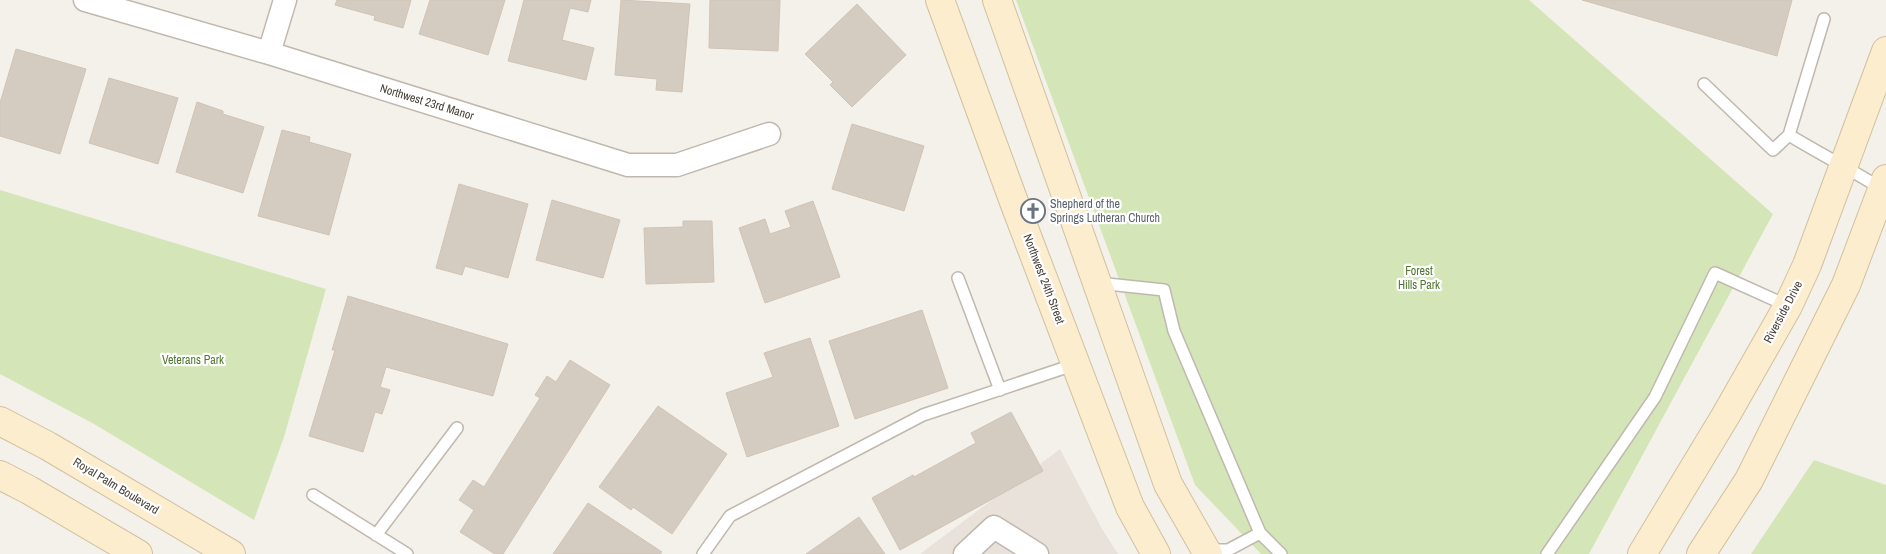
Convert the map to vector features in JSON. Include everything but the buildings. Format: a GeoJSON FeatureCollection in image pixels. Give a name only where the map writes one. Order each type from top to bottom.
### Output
{"type":"FeatureCollection","features":[{"type":"Feature","properties":{"kind":"street","name":"Northwest 23rd Manor"},"geometry":{"type":"LineString","coordinates":[[85,0],[269,53],[628,165],[677,165],[769,134]]}},
{"type":"Feature","properties":{"kind":"street"},"geometry":{"type":"LineString","coordinates":[[269,53],[285,0]]}},
{"type":"Feature","properties":{"kind":"street","name":"Northwest 24th Street"},"geometry":{"type":"LineString","coordinates":[[940,0],[1014,202],[1130,507],[1156,554]]}},
{"type":"Feature","properties":{"kind":"street"},"geometry":{"type":"LineString","coordinates":[[997,0],[1168,484],[1202,553]]}},
{"type":"Feature","properties":{"kind":"street","name":"Riverside Drive"},"geometry":{"type":"LineString","coordinates":[[1642,554],[1726,415],[1788,306],[1807,266],[1886,51]]}},
{"type":"Feature","properties":{"kind":"street"},"geometry":{"type":"LineString","coordinates":[[1701,554],[1749,480],[1846,285],[1885,186]]}},
{"type":"Feature","properties":{"kind":"street","name":"Royal Palm Boulevard"},"geometry":{"type":"LineString","coordinates":[[0,421],[48,446],[230,554]]}},
{"type":"Feature","properties":{"kind":"street"},"geometry":{"type":"LineString","coordinates":[[0,475],[138,554]]}},
{"type":"Feature","properties":{"kind":"street"},"geometry":{"type":"LineString","coordinates":[[965,554],[994,527],[1037,554]]}},
{"type":"Feature","properties":{"kind":"lane"},"geometry":{"type":"LineString","coordinates":[[1704,84],[1773,150],[1789,135],[1824,19]]}},
{"type":"Feature","properties":{"kind":"lane"},"geometry":{"type":"LineString","coordinates":[[1789,135],[1821,154],[1885,186]]}},
{"type":"Feature","properties":{"kind":"lane"},"geometry":{"type":"LineString","coordinates":[[1547,554],[1655,397],[1715,274],[1788,306]]}},
{"type":"Feature","properties":{"kind":"lane"},"geometry":{"type":"LineString","coordinates":[[958,278],[1000,390]]}},
{"type":"Feature","properties":{"kind":"lane"},"geometry":{"type":"LineString","coordinates":[[1096,282],[1164,290],[1174,331],[1260,533],[1281,554]]}},
{"type":"Feature","properties":{"kind":"lane"},"geometry":{"type":"LineString","coordinates":[[703,554],[730,516],[923,415],[1076,364]]}},
{"type":"Feature","properties":{"kind":"lane"},"geometry":{"type":"LineString","coordinates":[[376,535],[457,428]]}},
{"type":"Feature","properties":{"kind":"lane"},"geometry":{"type":"LineString","coordinates":[[312,495],[407,554]]}},
{"type":"Feature","properties":{"kind":"lane"},"geometry":{"type":"LineString","coordinates":[[1202,553],[1228,550],[1260,533]]}},
{"type":"Feature","properties":{"kind":"shaded area"},"geometry":{"type":"Polygon","coordinates":[[[1060,449],[1102,529],[1118,554],[920,554],[1060,449]]]}},
{"type":"Feature","properties":{"kind":"green space","name":"Forest Hills Park"},"geometry":{"type":"Polygon","coordinates":[[[1016,0],[1529,0],[1773,214],[1589,554],[1261,554],[1195,485],[1016,0]]]}},
{"type":"Feature","properties":{"kind":"green space","name":"Veterans Park"},"geometry":{"type":"Polygon","coordinates":[[[0,190],[326,289],[284,437],[254,520],[94,424],[0,374],[0,190]]]}},
{"type":"Feature","properties":{"kind":"green space"},"geometry":{"type":"Polygon","coordinates":[[[1814,460],[1886,485],[1886,554],[1751,554],[1814,460]]]}},
{"type":"Feature","properties":{"kind":"place","name":"Shepherd of the Springs Lutheran Church"},"geometry":{"type":"Point","coordinates":[1033,211]}}]}
